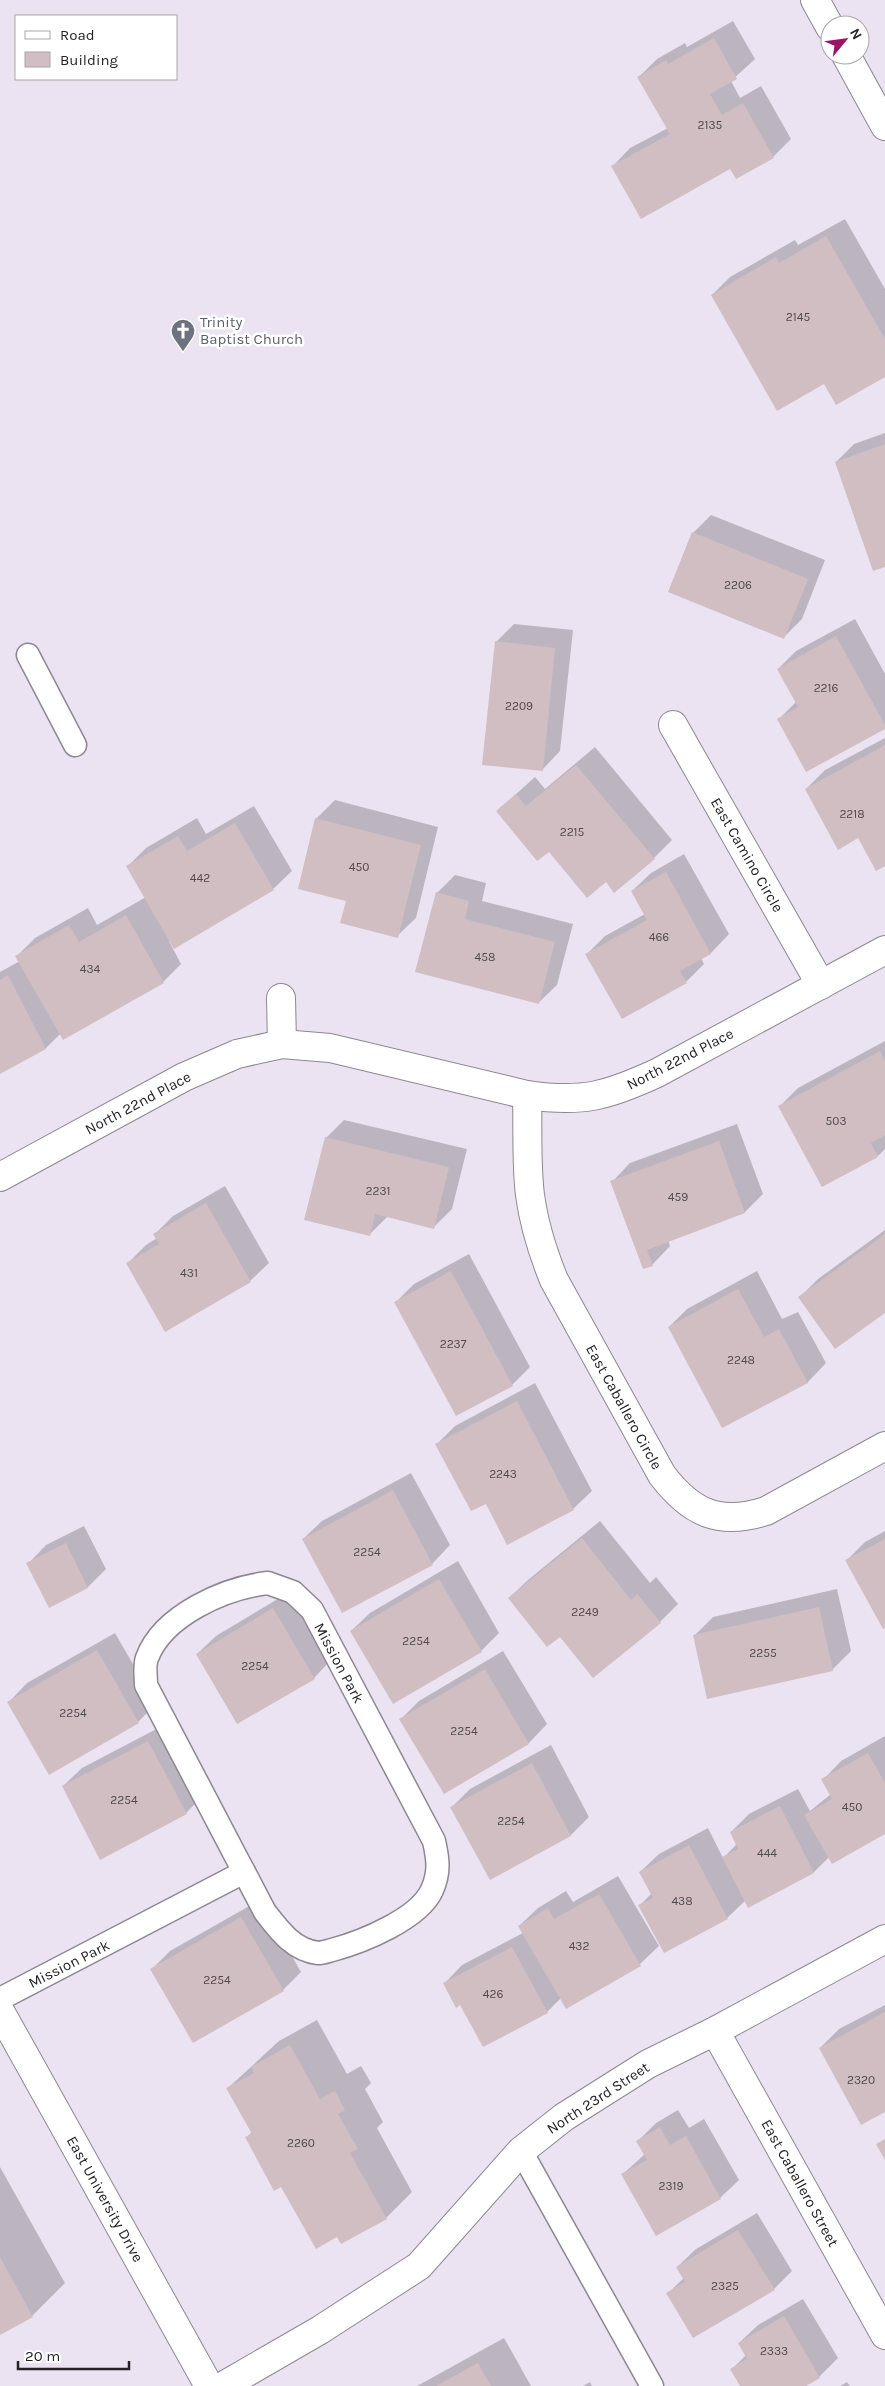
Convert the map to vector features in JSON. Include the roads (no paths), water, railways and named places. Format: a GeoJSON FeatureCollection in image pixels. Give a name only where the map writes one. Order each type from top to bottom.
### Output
{"type":"FeatureCollection","features":[{"type":"Feature","properties":{"kind":"street"},"geometry":{"type":"LineString","coordinates":[[815,0],[823,15]]}},
{"type":"Feature","properties":{"kind":"street"},"geometry":{"type":"LineString","coordinates":[[851,65],[885,126]]}},
{"type":"Feature","properties":{"kind":"street","name":"East Camino Circle"},"geometry":{"type":"LineString","coordinates":[[673,725],[821,985]]}},
{"type":"Feature","properties":{"kind":"street","name":"North 22nd Place"},"geometry":{"type":"LineString","coordinates":[[0,1177],[184,1077],[237,1054],[282,1044],[330,1048],[527,1095],[560,1100],[590,1097],[626,1087],[657,1073],[885,950]]}},
{"type":"Feature","properties":{"kind":"street"},"geometry":{"type":"LineString","coordinates":[[281,998],[282,1044]]}},
{"type":"Feature","properties":{"kind":"street","name":"East Caballero Circle"},"geometry":{"type":"LineString","coordinates":[[527,1095],[530,1194],[535,1223],[546,1259],[554,1280],[568,1306],[662,1475],[674,1491],[690,1505],[709,1514],[728,1518],[748,1517],[766,1511],[885,1446]]}},
{"type":"Feature","properties":{"kind":"street","name":"North 23rd Street"},"geometry":{"type":"LineString","coordinates":[[223,2386],[320,2330],[419,2266],[522,2151],[564,2117],[640,2070],[885,1939]]}},
{"type":"Feature","properties":{"kind":"street","name":"East University Drive"},"geometry":{"type":"LineString","coordinates":[[0,2011],[209,2386]]}},
{"type":"Feature","properties":{"kind":"street","name":"East Caballero Street"},"geometry":{"type":"LineString","coordinates":[[715,2031],[885,2335]]}},
{"type":"Feature","properties":{"kind":"lane"},"geometry":{"type":"LineString","coordinates":[[28,655],[75,745]]}},
{"type":"Feature","properties":{"kind":"lane","name":"Mission Park"},"geometry":{"type":"LineString","coordinates":[[268,1582],[293,1592],[312,1610],[434,1842],[439,1867],[432,1890],[422,1905],[388,1928],[350,1945],[318,1953],[290,1942],[265,1912],[244,1872],[146,1685],[146,1659],[156,1640],[172,1622],[213,1599],[245,1585],[268,1582]]}},
{"type":"Feature","properties":{"kind":"lane","name":"Mission Park"},"geometry":{"type":"LineString","coordinates":[[0,2000],[244,1872]]}},
{"type":"Feature","properties":{"kind":"lane"},"geometry":{"type":"LineString","coordinates":[[522,2151],[652,2386]]}},
{"type":"Feature","properties":{"kind":"place","name":"Trinity Baptist Church"},"geometry":{"type":"Point","coordinates":[183,352]}}]}
